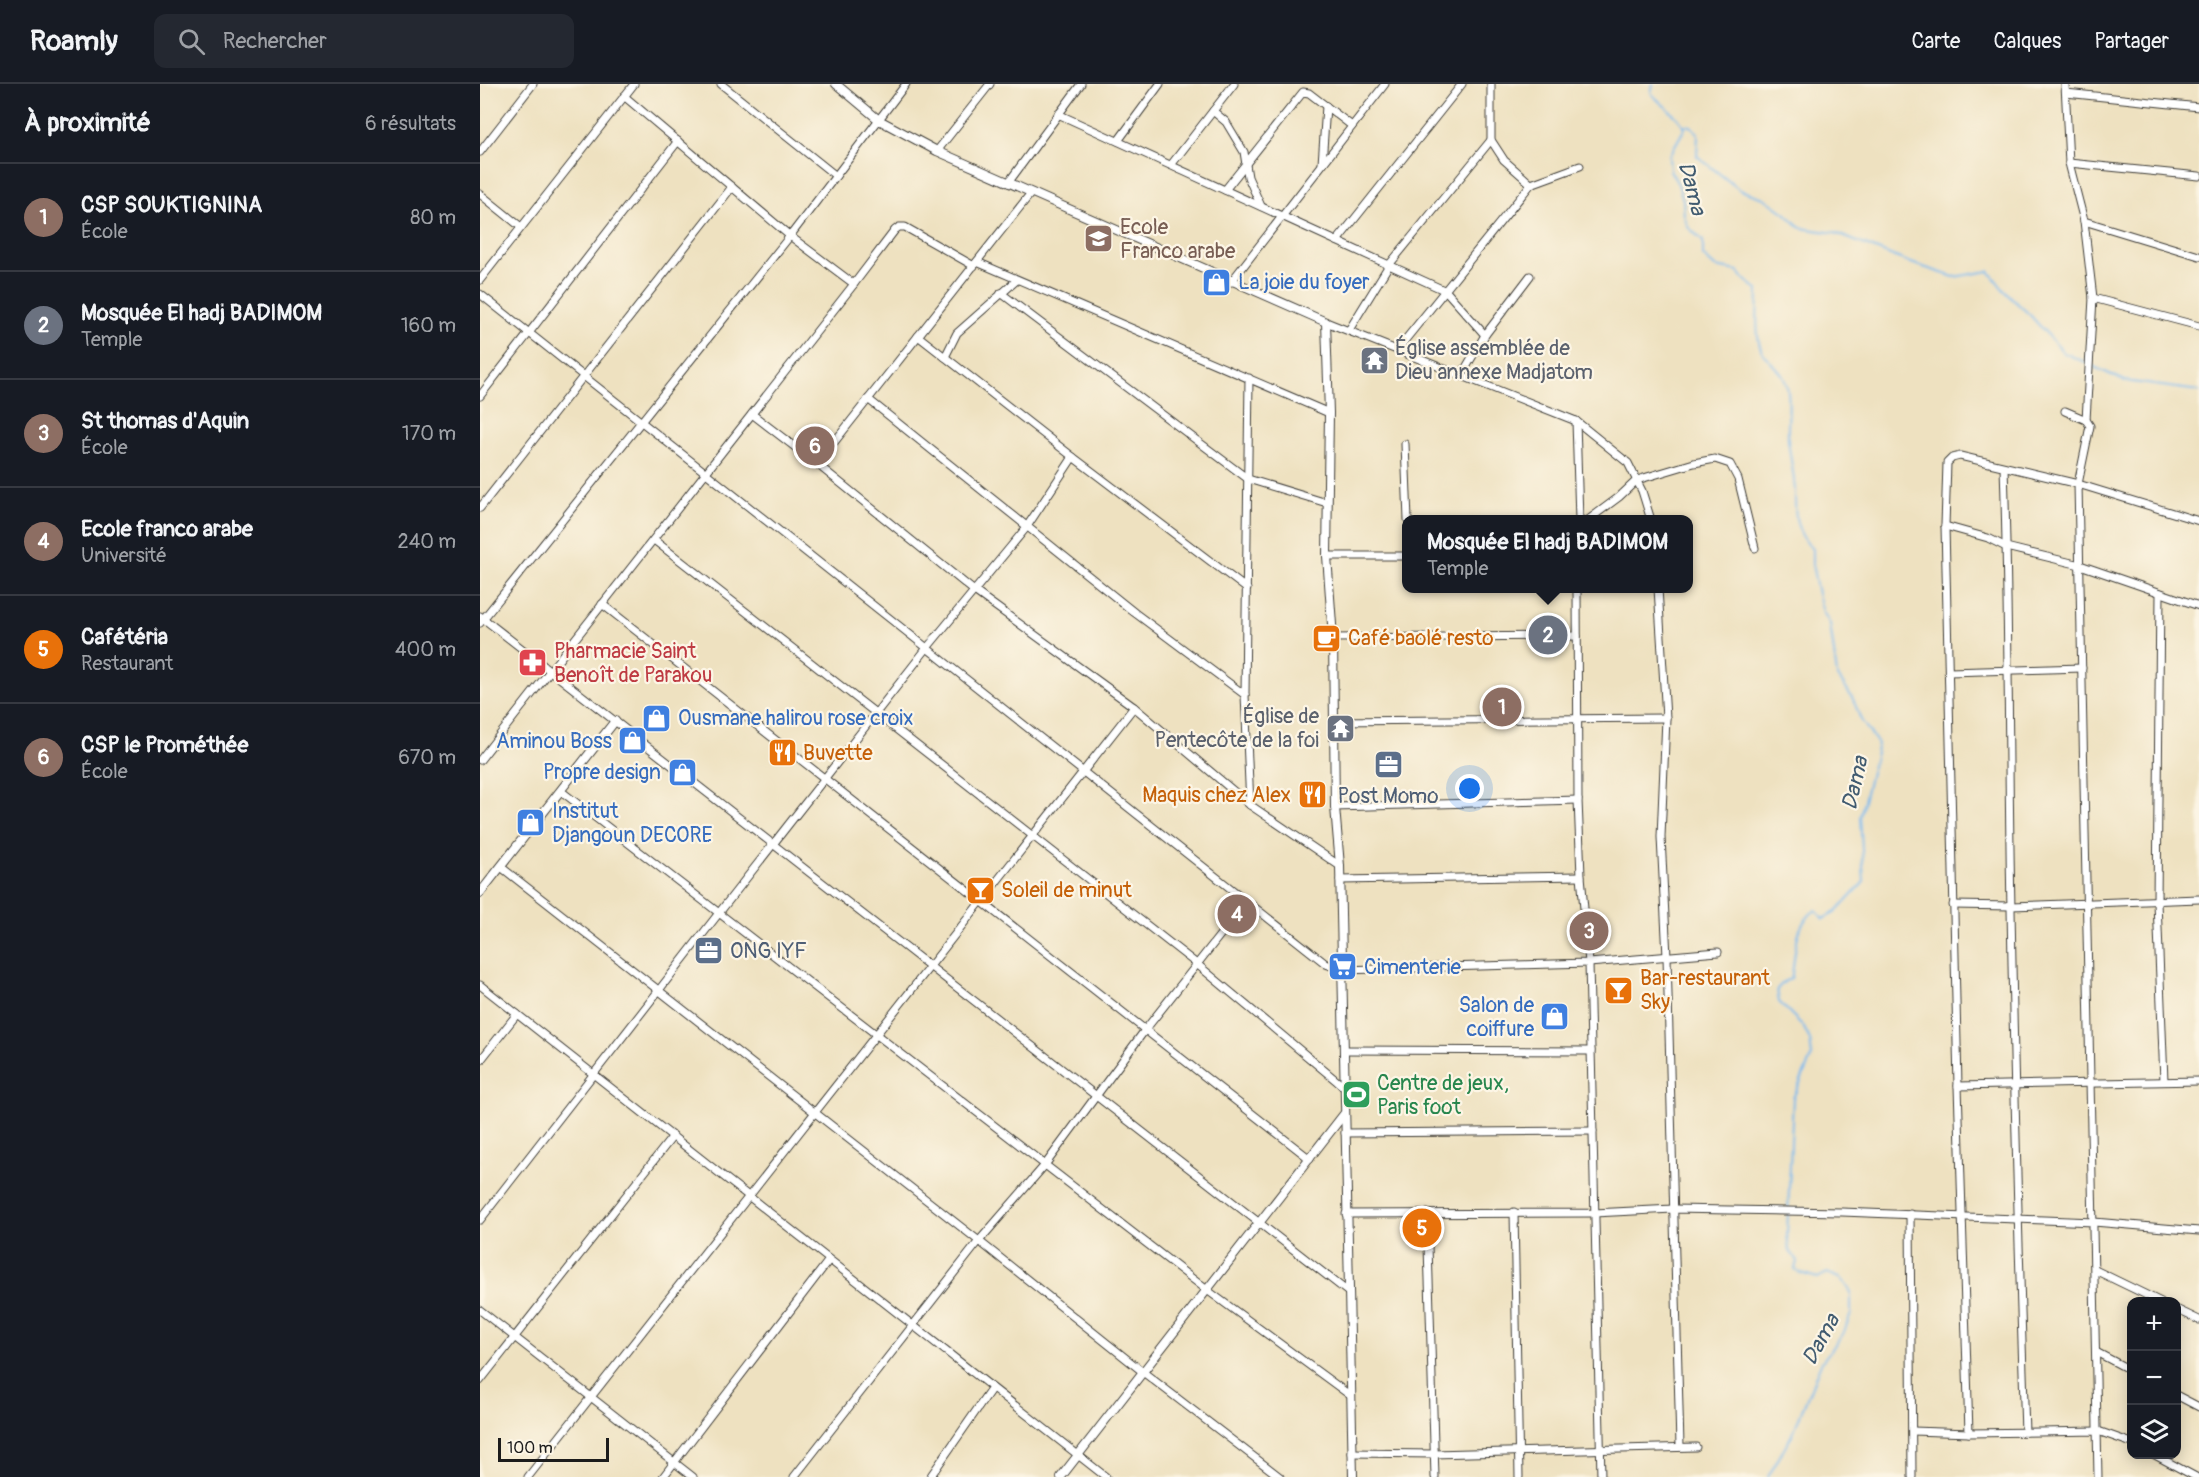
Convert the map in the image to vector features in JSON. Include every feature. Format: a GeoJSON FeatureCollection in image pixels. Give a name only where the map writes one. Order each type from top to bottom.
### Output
{"type":"FeatureCollection","features":[{"type":"Feature","properties":{"kind":"street"},"geometry":{"type":"LineString","coordinates":[[480,152],[533,84]]}},
{"type":"Feature","properties":{"kind":"street"},"geometry":{"type":"LineString","coordinates":[[480,280],[634,84]]}},
{"type":"Feature","properties":{"kind":"street"},"geometry":{"type":"LineString","coordinates":[[721,84],[836,176]]}},
{"type":"Feature","properties":{"kind":"street"},"geometry":{"type":"LineString","coordinates":[[836,84],[879,120],[937,151],[1231,282],[1576,421],[1622,458],[1633,471],[1649,515]]}},
{"type":"Feature","properties":{"kind":"street"},"geometry":{"type":"LineString","coordinates":[[906,84],[790,236],[481,619],[550,670],[1348,1292]]}},
{"type":"Feature","properties":{"kind":"street"},"geometry":{"type":"LineString","coordinates":[[937,151],[990,84]]}},
{"type":"Feature","properties":{"kind":"street"},"geometry":{"type":"LineString","coordinates":[[1008,183],[1081,84]]}},
{"type":"Feature","properties":{"kind":"street"},"geometry":{"type":"LineString","coordinates":[[1118,141],[1160,84]]}},
{"type":"Feature","properties":{"kind":"street"},"geometry":{"type":"LineString","coordinates":[[1171,165],[1234,84]]}},
{"type":"Feature","properties":{"kind":"street"},"geometry":{"type":"LineString","coordinates":[[1231,282],[1385,84]]}},
{"type":"Feature","properties":{"kind":"street"},"geometry":{"type":"LineString","coordinates":[[1337,241],[1462,84]]}},
{"type":"Feature","properties":{"kind":"street"},"geometry":{"type":"LineString","coordinates":[[1491,84],[1491,140],[1504,160],[1531,184]]}},
{"type":"Feature","properties":{"kind":"street"},"geometry":{"type":"LineString","coordinates":[[2065,84],[2069,163],[2084,221],[2093,298],[2086,420]]}},
{"type":"Feature","properties":{"kind":"street"},"geometry":{"type":"LineString","coordinates":[[1225,190],[1303,92],[1309,93],[1352,126]]}},
{"type":"Feature","properties":{"kind":"street"},"geometry":{"type":"LineString","coordinates":[[2066,93],[2199,107]]}},
{"type":"Feature","properties":{"kind":"street"},"geometry":{"type":"LineString","coordinates":[[624,96],[790,236],[854,284]]}},
{"type":"Feature","properties":{"kind":"street"},"geometry":{"type":"LineString","coordinates":[[1322,164],[1326,106]]}},
{"type":"Feature","properties":{"kind":"street"},"geometry":{"type":"LineString","coordinates":[[1213,111],[1226,122],[1244,153],[1248,177],[1261,206]]}},
{"type":"Feature","properties":{"kind":"street"},"geometry":{"type":"LineString","coordinates":[[1058,114],[1446,291],[1485,335]]}},
{"type":"Feature","properties":{"kind":"street"},"geometry":{"type":"LineString","coordinates":[[1349,330],[1389,264],[1491,140]]}},
{"type":"Feature","properties":{"kind":"street"},"geometry":{"type":"LineString","coordinates":[[480,396],[678,141]]}},
{"type":"Feature","properties":{"kind":"street"},"geometry":{"type":"LineString","coordinates":[[2069,163],[2199,177]]}},
{"type":"Feature","properties":{"kind":"street"},"geometry":{"type":"LineString","coordinates":[[1397,350],[1531,184],[1580,166]]}},
{"type":"Feature","properties":{"kind":"street"},"geometry":{"type":"LineString","coordinates":[[480,508],[732,187]]}},
{"type":"Feature","properties":{"kind":"street"},"geometry":{"type":"LineString","coordinates":[[818,464],[1031,193]]}},
{"type":"Feature","properties":{"kind":"street"},"geometry":{"type":"LineString","coordinates":[[480,194],[521,227]]}},
{"type":"Feature","properties":{"kind":"street"},"geometry":{"type":"LineString","coordinates":[[2084,221],[2199,256]]}},
{"type":"Feature","properties":{"kind":"street"},"geometry":{"type":"LineString","coordinates":[[480,760],[899,227],[905,227],[975,264],[1329,413]]}},
{"type":"Feature","properties":{"kind":"street"},"geometry":{"type":"LineString","coordinates":[[1461,376],[1485,335],[1530,276]]}},
{"type":"Feature","properties":{"kind":"street"},"geometry":{"type":"LineString","coordinates":[[945,357],[957,333],[1017,280]]}},
{"type":"Feature","properties":{"kind":"street"},"geometry":{"type":"LineString","coordinates":[[1001,292],[1248,479],[1327,503]]}},
{"type":"Feature","properties":{"kind":"street"},"geometry":{"type":"LineString","coordinates":[[480,294],[1326,964],[1342,970],[1589,963],[1718,952]]}},
{"type":"Feature","properties":{"kind":"street"},"geometry":{"type":"LineString","coordinates":[[2093,298],[2199,327]]}},
{"type":"Feature","properties":{"kind":"street"},"geometry":{"type":"LineString","coordinates":[[1326,322],[1329,413],[1328,556],[1333,638],[1335,807],[1340,866],[1353,1477]]}},
{"type":"Feature","properties":{"kind":"street"},"geometry":{"type":"LineString","coordinates":[[918,336],[1247,589]]}},
{"type":"Feature","properties":{"kind":"street"},"geometry":{"type":"LineString","coordinates":[[1249,378],[1245,695],[1250,806]]}},
{"type":"Feature","properties":{"kind":"street"},"geometry":{"type":"LineString","coordinates":[[868,399],[1026,528],[1245,695]]}},
{"type":"Feature","properties":{"kind":"street"},"geometry":{"type":"LineString","coordinates":[[2065,411],[2086,420],[2090,426],[2090,435],[2078,484],[2098,1477]]}},
{"type":"Feature","properties":{"kind":"street"},"geometry":{"type":"LineString","coordinates":[[752,414],[818,464],[973,590],[1134,707],[1250,806],[1340,866]]}},
{"type":"Feature","properties":{"kind":"street"},"geometry":{"type":"LineString","coordinates":[[1576,421],[1579,515]]}},
{"type":"Feature","properties":{"kind":"street"},"geometry":{"type":"LineString","coordinates":[[1406,444],[1408,515]]}},
{"type":"Feature","properties":{"kind":"street"},"geometry":{"type":"LineString","coordinates":[[1969,1433],[1953,905],[1946,526],[1947,463],[1952,458],[1960,456],[2078,484],[2199,522]]}},
{"type":"Feature","properties":{"kind":"street"},"geometry":{"type":"LineString","coordinates":[[480,1220],[824,778],[973,590],[1026,528],[1073,457]]}},
{"type":"Feature","properties":{"kind":"street"},"geometry":{"type":"LineString","coordinates":[[1594,515],[1619,497],[1636,480],[1715,459],[1730,464],[1738,479],[1755,548]]}},
{"type":"Feature","properties":{"kind":"street"},"geometry":{"type":"LineString","coordinates":[[2004,467],[2014,1084],[2025,1432]]}},
{"type":"Feature","properties":{"kind":"street"},"geometry":{"type":"LineString","coordinates":[[1946,526],[1988,538],[2006,547],[2080,565],[2199,606]]}},
{"type":"Feature","properties":{"kind":"street"},"geometry":{"type":"LineString","coordinates":[[654,540],[1198,965],[1344,1088]]}},
{"type":"Feature","properties":{"kind":"street"},"geometry":{"type":"LineString","coordinates":[[1328,556],[1402,556]]}},
{"type":"Feature","properties":{"kind":"street"},"geometry":{"type":"LineString","coordinates":[[1577,593],[1578,800],[1581,876],[1589,963],[1600,1477]]}},
{"type":"Feature","properties":{"kind":"street"},"geometry":{"type":"LineString","coordinates":[[1658,593],[1666,718],[1661,837],[1667,957],[1680,1446]]}},
{"type":"Feature","properties":{"kind":"street"},"geometry":{"type":"LineString","coordinates":[[2160,593],[2157,902],[2164,1081]]}},
{"type":"Feature","properties":{"kind":"street"},"geometry":{"type":"LineString","coordinates":[[602,604],[1310,1159]]}},
{"type":"Feature","properties":{"kind":"street"},"geometry":{"type":"LineString","coordinates":[[1333,638],[1576,636]]}},
{"type":"Feature","properties":{"kind":"street"},"geometry":{"type":"LineString","coordinates":[[1949,672],[2082,668]]}},
{"type":"Feature","properties":{"kind":"street"},"geometry":{"type":"LineString","coordinates":[[528,1477],[1134,707]]}},
{"type":"Feature","properties":{"kind":"street"},"geometry":{"type":"LineString","coordinates":[[1335,721],[1666,718]]}},
{"type":"Feature","properties":{"kind":"street"},"geometry":{"type":"LineString","coordinates":[[480,893],[615,722]]}},
{"type":"Feature","properties":{"kind":"street"},"geometry":{"type":"LineString","coordinates":[[561,791],[1207,1290],[1351,1396]]}},
{"type":"Feature","properties":{"kind":"street"},"geometry":{"type":"LineString","coordinates":[[1335,807],[1578,800]]}},
{"type":"Feature","properties":{"kind":"street"},"geometry":{"type":"LineString","coordinates":[[501,867],[1280,1477]]}},
{"type":"Feature","properties":{"kind":"street"},"geometry":{"type":"LineString","coordinates":[[1340,880],[1581,876]]}},
{"type":"Feature","properties":{"kind":"street"},"geometry":{"type":"LineString","coordinates":[[1953,905],[2011,906],[2199,899]]}},
{"type":"Feature","properties":{"kind":"street"},"geometry":{"type":"LineString","coordinates":[[794,1477],[979,1241],[1045,1164],[1145,1030],[1247,902]]}},
{"type":"Feature","properties":{"kind":"street"},"geometry":{"type":"LineString","coordinates":[[480,985],[1106,1477]]}},
{"type":"Feature","properties":{"kind":"street"},"geometry":{"type":"LineString","coordinates":[[480,1061],[517,1014]]}},
{"type":"Feature","properties":{"kind":"street"},"geometry":{"type":"LineString","coordinates":[[1344,1050],[1591,1051]]}},
{"type":"Feature","properties":{"kind":"street"},"geometry":{"type":"LineString","coordinates":[[1958,1086],[2199,1081]]}},
{"type":"Feature","properties":{"kind":"street"},"geometry":{"type":"LineString","coordinates":[[1061,1477],[1344,1114]]}},
{"type":"Feature","properties":{"kind":"street"},"geometry":{"type":"LineString","coordinates":[[1345,1133],[1593,1131]]}},
{"type":"Feature","properties":{"kind":"street"},"geometry":{"type":"LineString","coordinates":[[480,1381],[673,1137]]}},
{"type":"Feature","properties":{"kind":"street"},"geometry":{"type":"LineString","coordinates":[[1346,1214],[1594,1213],[1673,1209],[1961,1215],[2017,1220],[2094,1222],[2199,1231]]}},
{"type":"Feature","properties":{"kind":"street"},"geometry":{"type":"LineString","coordinates":[[1514,1212],[1519,1477]]}},
{"type":"Feature","properties":{"kind":"street"},"geometry":{"type":"LineString","coordinates":[[1427,1213],[1435,1477]]}},
{"type":"Feature","properties":{"kind":"street"},"geometry":{"type":"LineString","coordinates":[[1910,1214],[1912,1477]]}},
{"type":"Feature","properties":{"kind":"street"},"geometry":{"type":"LineString","coordinates":[[663,1477],[829,1260]]}},
{"type":"Feature","properties":{"kind":"street"},"geometry":{"type":"LineString","coordinates":[[2095,1270],[2151,1297]]}},
{"type":"Feature","properties":{"kind":"street"},"geometry":{"type":"LineString","coordinates":[[480,1310],[693,1477]]}},
{"type":"Feature","properties":{"kind":"street"},"geometry":{"type":"LineString","coordinates":[[2181,1311],[2199,1320]]}},
{"type":"Feature","properties":{"kind":"street"},"geometry":{"type":"LineString","coordinates":[[2096,1352],[2127,1368]]}},
{"type":"Feature","properties":{"kind":"street"},"geometry":{"type":"LineString","coordinates":[[930,1477],[992,1389]]}},
{"type":"Feature","properties":{"kind":"street"},"geometry":{"type":"LineString","coordinates":[[2181,1398],[2199,1407]]}},
{"type":"Feature","properties":{"kind":"street"},"geometry":{"type":"LineString","coordinates":[[1913,1431],[1969,1433],[2098,1431],[2127,1441]]}},
{"type":"Feature","properties":{"kind":"street"},"geometry":{"type":"LineString","coordinates":[[1352,1453],[1434,1454],[1696,1447]]}},
{"type":"Feature","properties":{"kind":"street"},"geometry":{"type":"LineString","coordinates":[[2161,1459],[2196,1477]]}},
{"type":"Feature","properties":{"kind":"waterway","name":"Dama"},"geometry":{"type":"LineString","coordinates":[[1653,84],[1651,93],[1678,118],[1685,128],[1669,156],[1670,170],[1678,184],[1688,227],[1703,241],[1703,256],[1715,267],[1738,271],[1758,290],[1759,343],[1764,354],[1782,375],[1787,386],[1788,440],[1797,522],[1802,535],[1812,549],[1812,564],[1818,594],[1823,612],[1830,624],[1837,675],[1853,699],[1861,720],[1878,744],[1860,817],[1864,882],[1836,912],[1823,919],[1816,910],[1803,923],[1799,931],[1791,979],[1785,981],[1777,989],[1779,1002],[1803,1026],[1810,1040],[1812,1056],[1793,1098],[1787,1235],[1789,1250],[1797,1261],[1795,1269],[1800,1273],[1818,1278],[1827,1273],[1842,1279],[1851,1292],[1851,1314],[1843,1334],[1821,1363],[1793,1433],[1768,1477]]}},
{"type":"Feature","properties":{"kind":"waterway"},"geometry":{"type":"LineString","coordinates":[[1684,125],[1691,126],[1698,134],[1697,156],[1740,190],[1764,198],[1801,228],[1835,233],[1908,262],[1954,277],[1989,271],[2006,293],[2030,315],[2064,353],[2087,363]]}},
{"type":"Feature","properties":{"kind":"waterway"},"geometry":{"type":"LineString","coordinates":[[2092,366],[2125,381],[2199,391]]}},
{"type":"Feature","properties":{"kind":"place","name":"Ecole Franco arabe"},"geometry":{"type":"Point","coordinates":[1099,239]}},
{"type":"Feature","properties":{"kind":"place","name":"La joie du foyer"},"geometry":{"type":"Point","coordinates":[1217,282]}},
{"type":"Feature","properties":{"kind":"place","name":"Église assemblée de Dieu annexe Madjatom"},"geometry":{"type":"Point","coordinates":[1374,360]}},
{"type":"Feature","properties":{"kind":"place","name":"CSP le Prométhée"},"geometry":{"type":"Point","coordinates":[815,446]}},
{"type":"Feature","properties":{"kind":"place","name":"Mosquée El hadj BADIMOM"},"geometry":{"type":"Point","coordinates":[1548,635]}},
{"type":"Feature","properties":{"kind":"place","name":"Café baolé resto"},"geometry":{"type":"Point","coordinates":[1327,638]}},
{"type":"Feature","properties":{"kind":"place","name":"Pharmacie Saint Benoît de Parakou"},"geometry":{"type":"Point","coordinates":[533,663]}},
{"type":"Feature","properties":{"kind":"place","name":"CSP SOUKTIGNINA"},"geometry":{"type":"Point","coordinates":[1502,707]}},
{"type":"Feature","properties":{"kind":"place","name":"Ousmane halirou rose croix"},"geometry":{"type":"Point","coordinates":[657,718]}},
{"type":"Feature","properties":{"kind":"place","name":"Église de Pentecôte de la foi"},"geometry":{"type":"Point","coordinates":[1340,728]}},
{"type":"Feature","properties":{"kind":"place","name":"Aminou Boss"},"geometry":{"type":"Point","coordinates":[633,741]}},
{"type":"Feature","properties":{"kind":"place","name":"Buvette"},"geometry":{"type":"Point","coordinates":[782,753]}},
{"type":"Feature","properties":{"kind":"place","name":"Post Momo"},"geometry":{"type":"Point","coordinates":[1388,765]}},
{"type":"Feature","properties":{"kind":"place","name":"Propre design"},"geometry":{"type":"Point","coordinates":[682,772]}},
{"type":"Feature","properties":{"kind":"place","name":"Maquis chez Alex"},"geometry":{"type":"Point","coordinates":[1312,795]}},
{"type":"Feature","properties":{"kind":"place","name":"Institut Djangoun DECORE"},"geometry":{"type":"Point","coordinates":[531,823]}},
{"type":"Feature","properties":{"kind":"place","name":"Soleil de minut"},"geometry":{"type":"Point","coordinates":[980,890]}},
{"type":"Feature","properties":{"kind":"place","name":"Ecole franco arabe"},"geometry":{"type":"Point","coordinates":[1237,914]}},
{"type":"Feature","properties":{"kind":"place","name":"St thomas d'Aquin"},"geometry":{"type":"Point","coordinates":[1589,931]}},
{"type":"Feature","properties":{"kind":"place","name":"ONG IYF"},"geometry":{"type":"Point","coordinates":[709,951]}},
{"type":"Feature","properties":{"kind":"place","name":"Cimenterie"},"geometry":{"type":"Point","coordinates":[1343,967]}},
{"type":"Feature","properties":{"kind":"place","name":"Bar-restaurant Sky"},"geometry":{"type":"Point","coordinates":[1619,990]}},
{"type":"Feature","properties":{"kind":"place","name":"Salon de coiffure"},"geometry":{"type":"Point","coordinates":[1555,1017]}},
{"type":"Feature","properties":{"kind":"place","name":"Centre de jeux, Paris foot"},"geometry":{"type":"Point","coordinates":[1356,1095]}},
{"type":"Feature","properties":{"kind":"place","name":"Cafétéria"},"geometry":{"type":"Point","coordinates":[1422,1228]}}]}
